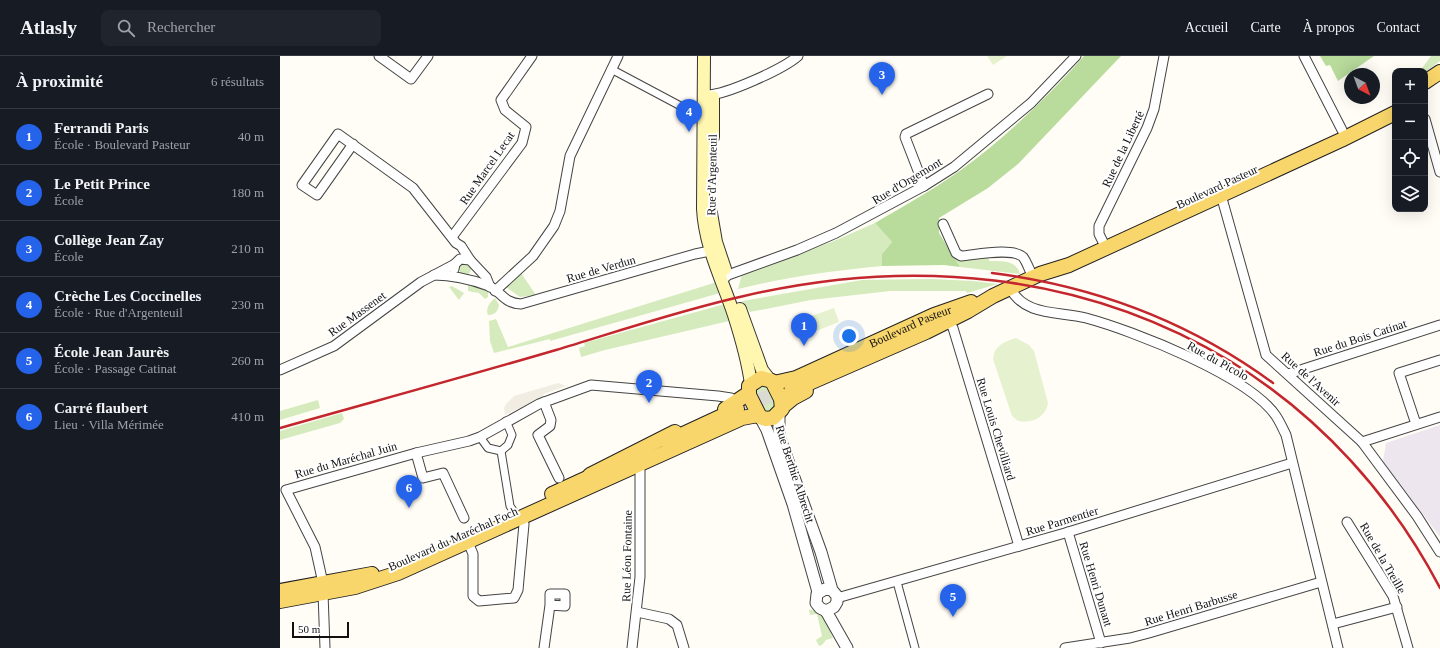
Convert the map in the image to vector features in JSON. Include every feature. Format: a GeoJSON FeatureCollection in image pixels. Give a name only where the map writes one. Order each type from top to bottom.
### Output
{"type":"FeatureCollection","features":[{"type":"Feature","properties":{"kind":"main road","name":"Rue d'Argenteuil"},"geometry":{"type":"LineString","coordinates":[[704,56],[709,95],[704,120],[704,217],[706,238],[710,251],[724,278],[762,370],[771,381]]}},
{"type":"Feature","properties":{"kind":"main road","name":"Rue d'Argenteuil"},"geometry":{"type":"LineString","coordinates":[[712,56],[709,95],[711,212],[714,235],[721,258],[724,278],[750,388]]}},
{"type":"Feature","properties":{"kind":"main road"},"geometry":{"type":"LineString","coordinates":[[1428,80],[1440,72]]}},
{"type":"Feature","properties":{"kind":"main road"},"geometry":{"type":"LineString","coordinates":[[1428,91],[1440,83]]}},
{"type":"Feature","properties":{"kind":"main road","name":"Boulevard Pasteur"},"geometry":{"type":"LineString","coordinates":[[1104,243],[1342,130],[1392,104]]}},
{"type":"Feature","properties":{"kind":"main road","name":"Boulevard Pasteur"},"geometry":{"type":"LineString","coordinates":[[959,306],[934,321],[790,389],[948,321],[993,296],[1036,276],[1065,256],[1104,243],[1221,195],[1362,130],[1392,115]]}},
{"type":"Feature","properties":{"kind":"main road","name":"Boulevard Pasteur"},"geometry":{"type":"LineString","coordinates":[[750,388],[758,379],[771,381],[796,378],[934,315],[993,296]]}},
{"type":"Feature","properties":{"kind":"main road","name":"Boulevard Pasteur"},"geometry":{"type":"LineString","coordinates":[[781,410],[796,396],[864,364],[922,333]]}},
{"type":"Feature","properties":{"kind":"main road"},"geometry":{"type":"LineString","coordinates":[[771,381],[781,410]]}},
{"type":"Feature","properties":{"kind":"main road"},"geometry":{"type":"LineString","coordinates":[[750,388],[759,416]]}},
{"type":"Feature","properties":{"kind":"main road","name":"Boulevard du Maréchal Foch"},"geometry":{"type":"LineString","coordinates":[[544,508],[737,408],[750,388]]}},
{"type":"Feature","properties":{"kind":"main road","name":"Boulevard du Maréchal Foch"},"geometry":{"type":"LineString","coordinates":[[280,591],[362,585],[384,578],[468,542],[574,484],[737,408]]}},
{"type":"Feature","properties":{"kind":"main road","name":"Boulevard du Maréchal Foch"},"geometry":{"type":"LineString","coordinates":[[280,601],[392,568],[518,515],[544,508],[742,418],[759,416],[770,419],[781,410]]}},
{"type":"Feature","properties":{"kind":"street"},"geometry":{"type":"LineString","coordinates":[[379,56],[411,79],[428,56]]}},
{"type":"Feature","properties":{"kind":"street","name":"Rue Marcel Lecat"},"geometry":{"type":"LineString","coordinates":[[454,240],[522,143],[526,127],[505,110],[501,100],[532,56]]}},
{"type":"Feature","properties":{"kind":"street"},"geometry":{"type":"LineString","coordinates":[[492,289],[533,256],[554,226],[560,211],[570,156],[618,56]]}},
{"type":"Feature","properties":{"kind":"street"},"geometry":{"type":"LineString","coordinates":[[709,95],[773,72],[798,56]]}},
{"type":"Feature","properties":{"kind":"street","name":"Rue d'Orgemont"},"geometry":{"type":"LineString","coordinates":[[724,278],[797,250],[836,233],[924,186],[954,167],[1031,103],[1076,56]]}},
{"type":"Feature","properties":{"kind":"street","name":"Rue de la Liberté"},"geometry":{"type":"LineString","coordinates":[[1104,243],[1099,231],[1099,226],[1147,128],[1154,109],[1164,56]]}},
{"type":"Feature","properties":{"kind":"street"},"geometry":{"type":"LineString","coordinates":[[1304,56],[1342,130]]}},
{"type":"Feature","properties":{"kind":"street","name":"Rue d'Argenteuil"},"geometry":{"type":"LineString","coordinates":[[611,69],[704,120]]}},
{"type":"Feature","properties":{"kind":"street"},"geometry":{"type":"LineString","coordinates":[[924,186],[905,137],[906,134],[988,94]]}},
{"type":"Feature","properties":{"kind":"street"},"geometry":{"type":"LineString","coordinates":[[1428,130],[1440,172]]}},
{"type":"Feature","properties":{"kind":"street"},"geometry":{"type":"LineString","coordinates":[[353,144],[317,196],[302,185],[338,134],[353,144],[413,188],[454,240],[465,250],[472,263],[473,275],[468,279]]}},
{"type":"Feature","properties":{"kind":"street","name":"Rue de l'Avenir"},"geometry":{"type":"LineString","coordinates":[[1221,195],[1266,355],[1362,442],[1417,516],[1440,552]]}},
{"type":"Feature","properties":{"kind":"street"},"geometry":{"type":"LineString","coordinates":[[943,224],[956,253],[961,256],[1007,252],[1016,254],[1023,258],[1036,276]]}},
{"type":"Feature","properties":{"kind":"street"},"geometry":{"type":"LineString","coordinates":[[454,240],[459,255],[454,270],[456,276]]}},
{"type":"Feature","properties":{"kind":"street"},"geometry":{"type":"LineString","coordinates":[[710,251],[721,258]]}},
{"type":"Feature","properties":{"kind":"street","name":"Rue de Verdun"},"geometry":{"type":"LineString","coordinates":[[492,289],[507,302],[521,304],[710,251]]}},
{"type":"Feature","properties":{"kind":"street"},"geometry":{"type":"LineString","coordinates":[[456,262],[464,258],[472,263],[486,277],[492,289]]}},
{"type":"Feature","properties":{"kind":"street","name":"Rue Massenet"},"geometry":{"type":"LineString","coordinates":[[280,370],[290,367],[334,346],[421,282],[434,276],[456,262]]}},
{"type":"Feature","properties":{"kind":"street"},"geometry":{"type":"LineString","coordinates":[[434,276],[456,276],[462,279],[468,279],[492,289]]}},
{"type":"Feature","properties":{"kind":"street","name":"Rue du Picolo"},"geometry":{"type":"LineString","coordinates":[[1010,288],[1016,297],[1031,307],[1049,312],[1085,317],[1168,347],[1234,381],[1262,401],[1276,416],[1286,435],[1338,648]]}},
{"type":"Feature","properties":{"kind":"street","name":"Rue Louis Chevilliard"},"geometry":{"type":"LineString","coordinates":[[948,321],[953,328],[1019,546]]}},
{"type":"Feature","properties":{"kind":"street","name":"Rue du Bois Catinat"},"geometry":{"type":"LineString","coordinates":[[1288,374],[1440,325]]}},
{"type":"Feature","properties":{"kind":"street"},"geometry":{"type":"LineString","coordinates":[[1416,424],[1399,373],[1440,360]]}},
{"type":"Feature","properties":{"kind":"street","name":"Rue du Maréchal Juin"},"geometry":{"type":"LineString","coordinates":[[325,648],[323,588],[315,547],[283,491],[416,453],[480,437],[506,421],[544,402],[591,385],[732,398],[737,408]]}},
{"type":"Feature","properties":{"kind":"street"},"geometry":{"type":"LineString","coordinates":[[544,402],[551,420],[550,426],[538,435],[559,478]]}},
{"type":"Feature","properties":{"kind":"street","name":"Rue Berthie Albrecht"},"geometry":{"type":"LineString","coordinates":[[781,410],[779,436],[835,594]]}},
{"type":"Feature","properties":{"kind":"street","name":"Rue Berthie Albrecht"},"geometry":{"type":"LineString","coordinates":[[759,416],[767,430],[793,504],[818,592],[816,603],[820,608],[829,612],[846,648]]}},
{"type":"Feature","properties":{"kind":"street"},"geometry":{"type":"LineString","coordinates":[[1362,442],[1440,416]]}},
{"type":"Feature","properties":{"kind":"street"},"geometry":{"type":"LineString","coordinates":[[501,451],[508,445],[512,435],[506,421]]}},
{"type":"Feature","properties":{"kind":"street"},"geometry":{"type":"LineString","coordinates":[[480,437],[488,448],[501,451]]}},
{"type":"Feature","properties":{"kind":"street"},"geometry":{"type":"LineString","coordinates":[[468,542],[473,554],[473,596],[479,601],[514,598],[518,590],[524,524],[510,506],[501,451]]}},
{"type":"Feature","properties":{"kind":"street"},"geometry":{"type":"LineString","coordinates":[[416,453],[423,478],[443,473],[464,518]]}},
{"type":"Feature","properties":{"kind":"street","name":"Rue Parmentier"},"geometry":{"type":"LineString","coordinates":[[835,594],[898,582],[1068,532],[1292,463]]}},
{"type":"Feature","properties":{"kind":"street","name":"Rue Léon Fontaine"},"geometry":{"type":"LineString","coordinates":[[632,648],[640,578],[640,465]]}},
{"type":"Feature","properties":{"kind":"street","name":"Rue Berthie Albrecht"},"geometry":{"type":"LineString","coordinates":[[803,541],[807,512]]}},
{"type":"Feature","properties":{"kind":"street","name":"Rue de la Treille"},"geometry":{"type":"LineString","coordinates":[[1347,522],[1393,596],[1408,648]]}},
{"type":"Feature","properties":{"kind":"street","name":"Rue Henri Dunant"},"geometry":{"type":"LineString","coordinates":[[1068,532],[1101,643]]}},
{"type":"Feature","properties":{"kind":"street"},"geometry":{"type":"LineString","coordinates":[[898,582],[915,648]]}},
{"type":"Feature","properties":{"kind":"street","name":"Rue Henri Barbusse"},"geometry":{"type":"LineString","coordinates":[[1065,648],[1150,634],[1321,582]]}},
{"type":"Feature","properties":{"kind":"street"},"geometry":{"type":"LineString","coordinates":[[818,592],[825,588],[835,594],[836,605],[829,612]]}},
{"type":"Feature","properties":{"kind":"street"},"geometry":{"type":"LineString","coordinates":[[544,648],[550,605]]}},
{"type":"Feature","properties":{"kind":"street","name":"Rue de la Treille"},"geometry":{"type":"LineString","coordinates":[[1333,624],[1397,607]]}},
{"type":"Feature","properties":{"kind":"street"},"geometry":{"type":"LineString","coordinates":[[637,612],[669,619],[677,625],[684,648]]}},
{"type":"Feature","properties":{"kind":"shaded area"},"geometry":{"type":"Polygon","coordinates":[[[558,383],[566,386],[544,394],[538,400],[520,410],[517,409],[505,415],[504,408],[514,396],[558,383]]]}},
{"type":"Feature","properties":{"kind":"shaded area"},"geometry":{"type":"Polygon","coordinates":[[[1440,425],[1440,537],[1383,461],[1386,443],[1440,425]]]}},
{"type":"Feature","properties":{"kind":"green space"},"geometry":{"type":"Polygon","coordinates":[[[987,56],[1007,56],[993,65],[987,56]]]}},
{"type":"Feature","properties":{"kind":"green space"},"geometry":{"type":"Polygon","coordinates":[[[1084,56],[1121,56],[1018,164],[988,188],[939,218],[939,233],[960,267],[944,265],[882,266],[882,254],[892,242],[875,223],[940,184],[978,157],[1026,116],[1056,87],[1084,56]]]}},
{"type":"Feature","properties":{"kind":"green space"},"geometry":{"type":"Polygon","coordinates":[[[1320,56],[1374,56],[1357,68],[1344,68],[1344,77],[1338,81],[1330,65],[1326,66],[1320,56]]]}},
{"type":"Feature","properties":{"kind":"green space"},"geometry":{"type":"Polygon","coordinates":[[[1431,56],[1440,56],[1440,61],[1428,70],[1428,68],[1422,68],[1431,56]]]}},
{"type":"Feature","properties":{"kind":"green space"},"geometry":{"type":"Polygon","coordinates":[[[875,223],[892,242],[882,254],[882,266],[809,275],[738,289],[742,274],[834,241],[875,223]]]}},
{"type":"Feature","properties":{"kind":"green space"},"geometry":{"type":"Polygon","coordinates":[[[989,257],[989,261],[1004,261],[1012,264],[1018,269],[1020,274],[960,267],[954,258],[989,257]]]}},
{"type":"Feature","properties":{"kind":"green space"},"geometry":{"type":"Polygon","coordinates":[[[463,263],[467,263],[471,269],[467,275],[463,275],[459,271],[459,267],[463,263]]]}},
{"type":"Feature","properties":{"kind":"green space"},"geometry":{"type":"Polygon","coordinates":[[[521,273],[536,295],[520,297],[506,287],[521,273]]]}},
{"type":"Feature","properties":{"kind":"green space"},"geometry":{"type":"Polygon","coordinates":[[[932,279],[998,284],[967,293],[966,291],[890,291],[811,300],[750,312],[742,301],[862,280],[932,279]]]}},
{"type":"Feature","properties":{"kind":"green space"},"geometry":{"type":"Polygon","coordinates":[[[717,282],[720,293],[550,341],[550,339],[494,353],[490,341],[489,321],[496,319],[508,347],[717,282]]]}},
{"type":"Feature","properties":{"kind":"green space"},"geometry":{"type":"Polygon","coordinates":[[[468,284],[488,291],[488,297],[485,299],[479,293],[468,291],[468,284]]]}},
{"type":"Feature","properties":{"kind":"green space"},"geometry":{"type":"Polygon","coordinates":[[[452,286],[464,293],[459,300],[449,287],[452,286]]]}},
{"type":"Feature","properties":{"kind":"green space"},"geometry":{"type":"Polygon","coordinates":[[[495,298],[499,305],[498,309],[496,312],[488,315],[488,306],[495,298]]]}},
{"type":"Feature","properties":{"kind":"green space"},"geometry":{"type":"Polygon","coordinates":[[[725,304],[729,321],[581,357],[579,348],[585,346],[584,343],[725,304]]]}},
{"type":"Feature","properties":{"kind":"green space"},"geometry":{"type":"Polygon","coordinates":[[[834,308],[839,322],[811,333],[806,318],[834,308]]]}},
{"type":"Feature","properties":{"kind":"green space"},"geometry":{"type":"Polygon","coordinates":[[[1016,338],[1029,345],[1034,351],[1048,403],[1047,408],[1041,416],[1033,420],[1023,422],[1018,421],[1012,416],[993,359],[995,351],[1000,345],[1016,338]]]}},
{"type":"Feature","properties":{"kind":"green space"},"geometry":{"type":"Polygon","coordinates":[[[759,385],[768,386],[776,404],[775,411],[765,412],[759,402],[756,391],[759,385]]]}},
{"type":"Feature","properties":{"kind":"green space"},"geometry":{"type":"Polygon","coordinates":[[[318,400],[320,408],[280,420],[280,411],[318,400]]]}},
{"type":"Feature","properties":{"kind":"green space"},"geometry":{"type":"Polygon","coordinates":[[[342,413],[344,419],[340,423],[280,440],[280,431],[342,413]]]}},
{"type":"Feature","properties":{"kind":"green space"},"geometry":{"type":"Polygon","coordinates":[[[809,610],[814,610],[821,615],[833,638],[826,640],[819,646],[816,640],[822,636],[817,614],[810,615],[809,610]]]}},
{"type":"Feature","properties":{"kind":"tunnel"},"geometry":{"type":"LineString","coordinates":[[737,409],[789,388]]}},
{"type":"Feature","properties":{"kind":"railway"},"geometry":{"type":"LineString","coordinates":[[992,273],[1067,287],[1104,297],[1140,310],[1175,325],[1208,342],[1241,361],[1273,383]]}},
{"type":"Feature","properties":{"kind":"railway"},"geometry":{"type":"LineString","coordinates":[[280,428],[522,360],[673,314],[744,296],[807,284],[870,277],[932,276],[994,280],[1055,291],[1115,308],[1173,331],[1230,361],[1263,383],[1294,407],[1351,461],[1400,521],[1440,588]]}},
{"type":"Feature","properties":{"kind":"place","name":"Collège Jean Zay"},"geometry":{"type":"Point","coordinates":[882,95]}},
{"type":"Feature","properties":{"kind":"place","name":"Crèche Les Coccinelles"},"geometry":{"type":"Point","coordinates":[689,132]}},
{"type":"Feature","properties":{"kind":"place","name":"Ferrandi Paris"},"geometry":{"type":"Point","coordinates":[804,346]}},
{"type":"Feature","properties":{"kind":"place","name":"Le Petit Prince"},"geometry":{"type":"Point","coordinates":[649,403]}},
{"type":"Feature","properties":{"kind":"place","name":"Carré flaubert"},"geometry":{"type":"Point","coordinates":[409,508]}},
{"type":"Feature","properties":{"kind":"place","name":"École Jean Jaurès"},"geometry":{"type":"Point","coordinates":[953,617]}}]}
